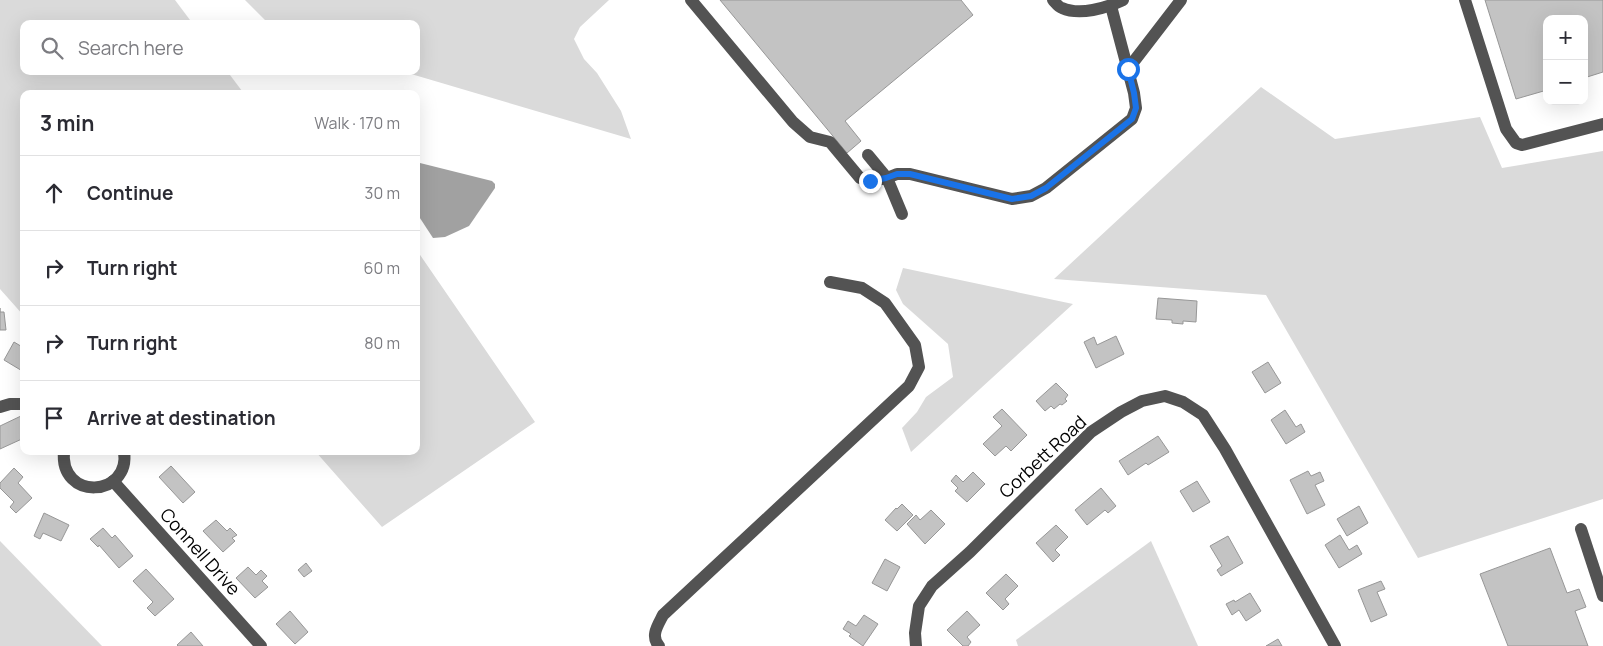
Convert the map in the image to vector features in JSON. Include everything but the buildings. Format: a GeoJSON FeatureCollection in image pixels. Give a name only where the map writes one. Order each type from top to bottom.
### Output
{"type":"FeatureCollection","features":[{"type":"Feature","properties":{"kind":"street"},"geometry":{"type":"LineString","coordinates":[[691,0],[793,122],[810,137],[830,142],[860,178],[870,181],[897,174],[910,174],[1012,199],[1031,196],[1046,188],[1132,119],[1136,108],[1134,93],[1111,6]]}},
{"type":"Feature","properties":{"kind":"street"},"geometry":{"type":"LineString","coordinates":[[1054,0],[1060,8],[1080,12],[1111,6],[1124,0]]}},
{"type":"Feature","properties":{"kind":"street"},"geometry":{"type":"LineString","coordinates":[[1128,69],[1181,0]]}},
{"type":"Feature","properties":{"kind":"street"},"geometry":{"type":"LineString","coordinates":[[1465,0],[1506,130],[1516,144],[1522,145],[1603,124]]}},
{"type":"Feature","properties":{"kind":"street"},"geometry":{"type":"LineString","coordinates":[[868,155],[886,178],[902,214]]}},
{"type":"Feature","properties":{"kind":"street"},"geometry":{"type":"LineString","coordinates":[[659,646],[656,642],[655,631],[663,615],[909,386],[919,367],[915,345],[885,303],[862,288],[830,282]]}},
{"type":"Feature","properties":{"kind":"street","name":"Corbett Road"},"geometry":{"type":"LineString","coordinates":[[916,646],[915,634],[918,606],[932,586],[970,552],[1091,432],[1142,401],[1165,396],[1184,402],[1203,415],[1225,449],[1335,646]]}},
{"type":"Feature","properties":{"kind":"street"},"geometry":{"type":"LineString","coordinates":[[0,407],[20,404]]}},
{"type":"Feature","properties":{"kind":"street"},"geometry":{"type":"LineString","coordinates":[[64,455],[65,468],[75,482],[90,488],[98,488],[114,481],[124,466],[124,455]]}},
{"type":"Feature","properties":{"kind":"street","name":"Connell Drive"},"geometry":{"type":"LineString","coordinates":[[114,481],[261,646]]}},
{"type":"Feature","properties":{"kind":"street"},"geometry":{"type":"LineString","coordinates":[[1581,529],[1603,596]]}},
{"type":"Feature","properties":{"kind":"shaded area"},"geometry":{"type":"Polygon","coordinates":[[[0,0],[175,0],[190,20],[20,20],[20,75],[230,75],[241,90],[20,90],[20,312],[0,289],[0,0]]]}},
{"type":"Feature","properties":{"kind":"shaded area"},"geometry":{"type":"Polygon","coordinates":[[[245,0],[609,0],[580,27],[574,39],[584,59],[597,73],[621,111],[631,139],[415,75],[420,75],[420,20],[265,20],[245,0]]]}},
{"type":"Feature","properties":{"kind":"shaded area"},"geometry":{"type":"Polygon","coordinates":[[[1261,87],[1335,139],[1480,117],[1502,168],[1603,151],[1603,499],[1418,558],[1266,295],[1054,279],[1261,87]]]}},
{"type":"Feature","properties":{"kind":"shaded area"},"geometry":{"type":"Polygon","coordinates":[[[420,163],[492,181],[495,184],[495,188],[469,226],[445,237],[433,238],[420,218],[420,163]]]}},
{"type":"Feature","properties":{"kind":"shaded area"},"geometry":{"type":"Polygon","coordinates":[[[420,255],[535,422],[382,527],[319,455],[420,455],[420,255]]]}},
{"type":"Feature","properties":{"kind":"shaded area"},"geometry":{"type":"Polygon","coordinates":[[[903,268],[1073,304],[911,452],[902,428],[917,412],[926,397],[953,377],[948,344],[903,304],[896,290],[903,268]]]}},
{"type":"Feature","properties":{"kind":"shaded area"},"geometry":{"type":"Polygon","coordinates":[[[0,541],[102,646],[0,646],[0,541]]]}},
{"type":"Feature","properties":{"kind":"shaded area"},"geometry":{"type":"Polygon","coordinates":[[[1151,541],[1198,646],[1018,646],[1016,640],[1151,541]]]}},
{"type":"Feature","properties":{"kind":"route"},"geometry":{"type":"LineString","coordinates":[[870,181],[897,174],[910,174],[1012,199],[1031,196],[1046,188],[1132,119],[1136,108],[1128,69]]}}]}
